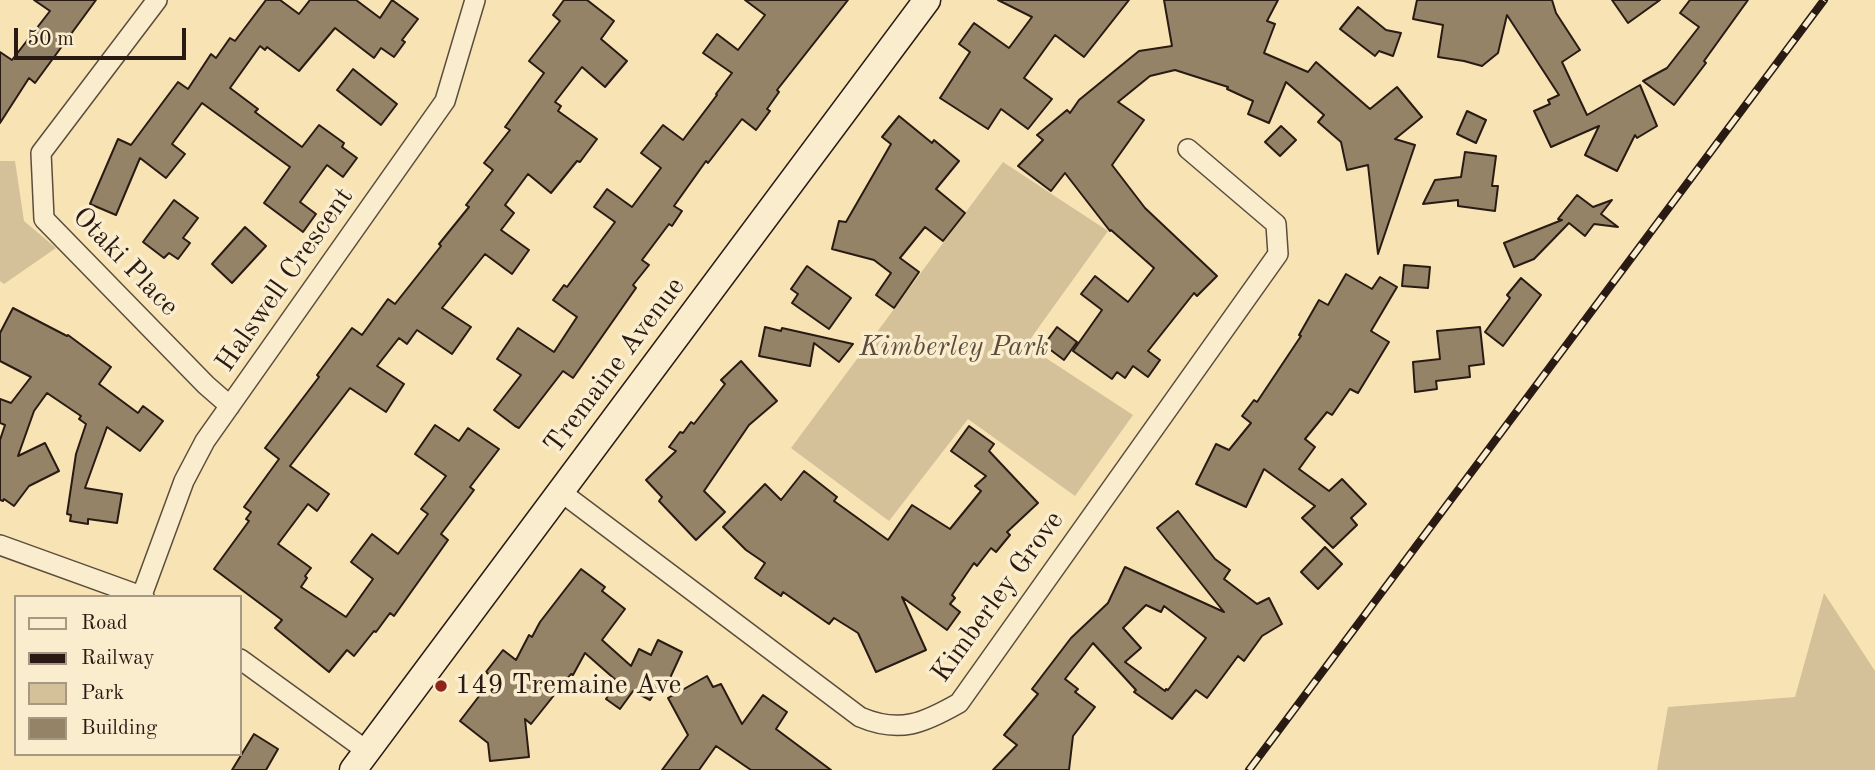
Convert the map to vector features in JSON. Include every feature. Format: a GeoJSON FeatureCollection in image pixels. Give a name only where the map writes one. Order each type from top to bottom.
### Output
{"type":"FeatureCollection","features":[{"type":"Feature","properties":{"kind":"main road","name":"Tremaine Avenue"},"geometry":{"type":"LineString","coordinates":[[360,760],[927,0]]}},
{"type":"Feature","properties":{"kind":"street","name":"Otaki Place"},"geometry":{"type":"LineString","coordinates":[[157,0],[41,153],[44,219],[206,385],[230,406]]}},
{"type":"Feature","properties":{"kind":"street","name":"Halswell Crescent"},"geometry":{"type":"LineString","coordinates":[[143,595],[184,481],[205,441],[445,102],[475,0]]}},
{"type":"Feature","properties":{"kind":"street","name":"Kimberley Grove"},"geometry":{"type":"LineString","coordinates":[[561,492],[860,717],[878,725],[906,726],[932,719],[960,703],[1278,254],[1276,224],[1188,149]]}},
{"type":"Feature","properties":{"kind":"street"},"geometry":{"type":"LineString","coordinates":[[0,545],[140,595]]}},
{"type":"Feature","properties":{"kind":"street"},"geometry":{"type":"LineString","coordinates":[[242,661],[360,760]]}},
{"type":"Feature","properties":{"kind":"green space"},"geometry":{"type":"Polygon","coordinates":[[[0,161],[15,161],[24,221],[56,248],[4,284],[0,281],[0,161]]]}},
{"type":"Feature","properties":{"kind":"green space","name":"Kimberley Park"},"geometry":{"type":"Polygon","coordinates":[[[1003,162],[1108,231],[1026,345],[1133,415],[1075,496],[968,419],[889,521],[791,448],[1003,162]]]}},
{"type":"Feature","properties":{"kind":"green space"},"geometry":{"type":"Polygon","coordinates":[[[1824,593],[1875,671],[1875,770],[1657,770],[1668,707],[1795,697],[1824,593]]]}},
{"type":"Feature","properties":{"kind":"building"},"geometry":{"type":"Polygon","coordinates":[[[34,0],[96,0],[35,83],[29,78],[0,123],[0,52],[12,60],[50,11],[34,0]]]}},
{"type":"Feature","properties":{"kind":"building"},"geometry":{"type":"Polygon","coordinates":[[[266,0],[280,0],[299,14],[310,0],[356,0],[380,18],[392,0],[418,19],[402,40],[405,42],[394,57],[381,48],[374,58],[335,28],[299,71],[267,47],[265,50],[260,46],[230,88],[258,109],[255,112],[302,147],[319,125],[344,143],[342,147],[357,158],[343,177],[327,165],[300,202],[316,214],[303,232],[264,203],[290,167],[202,103],[172,144],[185,154],[166,178],[140,158],[116,215],[90,204],[118,139],[131,145],[178,82],[188,89],[211,54],[216,58],[230,38],[235,41],[266,0]]]}},
{"type":"Feature","properties":{"kind":"building"},"geometry":{"type":"Polygon","coordinates":[[[564,0],[587,0],[614,21],[601,39],[627,61],[605,87],[582,67],[555,102],[561,106],[558,111],[597,139],[551,193],[528,174],[505,205],[514,213],[501,230],[529,250],[512,274],[485,254],[442,308],[471,327],[452,354],[417,330],[407,344],[399,338],[377,366],[404,384],[386,412],[350,388],[290,466],[329,494],[317,511],[308,504],[278,544],[311,568],[301,587],[346,617],[373,579],[351,562],[372,534],[398,554],[428,514],[421,509],[446,476],[415,454],[435,425],[459,441],[468,428],[499,449],[470,487],[474,490],[441,534],[448,540],[394,616],[390,613],[354,656],[347,650],[329,672],[275,628],[282,620],[214,569],[249,521],[246,519],[251,512],[244,507],[279,459],[265,448],[352,328],[362,335],[388,299],[395,304],[441,246],[439,244],[469,207],[466,205],[493,170],[484,163],[510,130],[505,127],[544,73],[529,61],[560,21],[553,15],[564,0]]]}},
{"type":"Feature","properties":{"kind":"building"},"geometry":{"type":"Polygon","coordinates":[[[745,0],[848,0],[777,90],[779,92],[767,109],[770,111],[756,130],[742,119],[708,163],[706,161],[674,206],[682,211],[642,260],[649,265],[633,285],[636,288],[573,378],[563,371],[519,428],[515,426],[494,410],[521,375],[497,359],[518,328],[554,352],[577,317],[553,300],[564,285],[567,287],[615,222],[594,207],[607,189],[632,207],[661,168],[641,153],[663,125],[683,140],[717,95],[732,73],[703,53],[717,34],[738,50],[765,15],[745,0]]]}},
{"type":"Feature","properties":{"kind":"building"},"geometry":{"type":"Polygon","coordinates":[[[998,0],[1129,0],[1084,57],[1055,35],[1024,78],[1052,99],[1028,129],[1001,109],[988,129],[940,98],[970,52],[959,44],[974,23],[1009,48],[1032,17],[998,0]]]}},
{"type":"Feature","properties":{"kind":"building"},"geometry":{"type":"Polygon","coordinates":[[[1164,0],[1278,0],[1267,21],[1275,24],[1264,53],[1308,72],[1316,62],[1370,109],[1397,87],[1422,117],[1395,139],[1415,145],[1378,254],[1368,165],[1347,170],[1341,142],[1318,122],[1324,115],[1286,82],[1269,123],[1248,114],[1253,101],[1227,89],[1228,87],[1175,70],[1150,76],[1118,102],[1144,120],[1112,165],[1145,208],[1217,276],[1197,296],[1194,293],[1148,351],[1160,360],[1148,377],[1133,366],[1125,378],[1117,372],[1112,379],[1073,351],[1102,310],[1081,294],[1095,276],[1128,302],[1154,268],[1110,231],[1065,173],[1051,191],[1018,166],[1043,140],[1037,135],[1067,110],[1070,113],[1079,100],[1139,51],[1172,46],[1164,0]]]}},
{"type":"Feature","properties":{"kind":"building"},"geometry":{"type":"Polygon","coordinates":[[[1417,0],[1552,0],[1556,13],[1580,50],[1562,62],[1587,115],[1640,85],[1657,126],[1637,138],[1635,135],[1617,171],[1585,155],[1599,126],[1551,147],[1534,111],[1550,104],[1548,100],[1559,95],[1507,15],[1498,53],[1482,66],[1438,57],[1443,25],[1413,19],[1417,0]]]}},
{"type":"Feature","properties":{"kind":"building"},"geometry":{"type":"Polygon","coordinates":[[[1612,0],[1660,0],[1628,23],[1612,0]]]}},
{"type":"Feature","properties":{"kind":"building"},"geometry":{"type":"Polygon","coordinates":[[[1690,0],[1748,0],[1674,105],[1643,81],[1667,68],[1699,27],[1680,13],[1690,0]]]}},
{"type":"Feature","properties":{"kind":"building"},"geometry":{"type":"Polygon","coordinates":[[[1358,7],[1386,30],[1401,33],[1393,56],[1379,51],[1375,56],[1340,29],[1358,7]]]}},
{"type":"Feature","properties":{"kind":"building"},"geometry":{"type":"Polygon","coordinates":[[[353,69],[397,104],[381,125],[337,90],[353,69]]]}},
{"type":"Feature","properties":{"kind":"building"},"geometry":{"type":"Polygon","coordinates":[[[1467,111],[1486,120],[1476,143],[1457,134],[1467,111]]]}},
{"type":"Feature","properties":{"kind":"building"},"geometry":{"type":"Polygon","coordinates":[[[899,116],[959,161],[936,189],[965,213],[943,241],[925,227],[900,258],[919,272],[894,308],[876,295],[891,273],[874,260],[832,249],[839,221],[846,222],[891,144],[882,137],[899,116]]]}},
{"type":"Feature","properties":{"kind":"building"},"geometry":{"type":"Polygon","coordinates":[[[1281,126],[1296,140],[1280,156],[1265,142],[1281,126]]]}},
{"type":"Feature","properties":{"kind":"building"},"geometry":{"type":"Polygon","coordinates":[[[1465,152],[1496,156],[1492,186],[1498,186],[1495,211],[1458,206],[1458,200],[1423,204],[1435,180],[1461,177],[1465,152]]]}},
{"type":"Feature","properties":{"kind":"building"},"geometry":{"type":"Polygon","coordinates":[[[1577,195],[1593,207],[1612,200],[1601,214],[1618,227],[1594,224],[1585,236],[1569,223],[1534,259],[1514,267],[1504,243],[1562,220],[1558,219],[1577,195]]]}},
{"type":"Feature","properties":{"kind":"building"},"geometry":{"type":"Polygon","coordinates":[[[174,200],[198,218],[183,238],[190,243],[178,259],[169,253],[164,258],[143,242],[174,200]]]}},
{"type":"Feature","properties":{"kind":"building"},"geometry":{"type":"Polygon","coordinates":[[[245,227],[266,246],[232,283],[212,264],[245,227]]]}},
{"type":"Feature","properties":{"kind":"building"},"geometry":{"type":"Polygon","coordinates":[[[1404,265],[1430,267],[1428,288],[1402,286],[1404,265]]]}},
{"type":"Feature","properties":{"kind":"building"},"geometry":{"type":"Polygon","coordinates":[[[807,266],[851,298],[829,329],[792,303],[798,294],[791,289],[807,266]]]}},
{"type":"Feature","properties":{"kind":"building"},"geometry":{"type":"Polygon","coordinates":[[[1346,274],[1372,289],[1380,277],[1397,287],[1371,331],[1389,342],[1358,393],[1350,389],[1332,415],[1327,412],[1305,439],[1315,447],[1299,469],[1329,491],[1342,479],[1366,504],[1351,518],[1357,525],[1333,548],[1302,518],[1315,506],[1264,469],[1246,507],[1196,484],[1216,444],[1229,450],[1251,423],[1242,416],[1254,400],[1257,402],[1301,336],[1299,335],[1319,300],[1328,305],[1346,274]]]}},
{"type":"Feature","properties":{"kind":"building"},"geometry":{"type":"Polygon","coordinates":[[[1521,278],[1541,295],[1503,346],[1485,332],[1510,298],[1507,295],[1521,278]]]}},
{"type":"Feature","properties":{"kind":"building"},"geometry":{"type":"Polygon","coordinates":[[[13,308],[68,335],[111,367],[99,384],[138,413],[143,406],[163,421],[140,451],[107,427],[85,488],[122,494],[117,523],[88,519],[88,524],[70,521],[71,515],[67,514],[76,454],[86,424],[79,419],[81,416],[47,393],[34,411],[18,456],[45,443],[59,471],[29,486],[14,506],[4,499],[0,500],[0,440],[5,425],[0,423],[0,399],[11,403],[31,377],[0,361],[0,333],[13,308]]]}},
{"type":"Feature","properties":{"kind":"building"},"geometry":{"type":"Polygon","coordinates":[[[765,327],[781,331],[782,328],[853,344],[839,362],[814,343],[810,366],[759,356],[765,327]]]}},
{"type":"Feature","properties":{"kind":"building"},"geometry":{"type":"Polygon","coordinates":[[[1057,327],[1077,342],[1064,360],[1044,345],[1057,327]]]}},
{"type":"Feature","properties":{"kind":"building"},"geometry":{"type":"Polygon","coordinates":[[[1480,327],[1484,364],[1469,366],[1470,377],[1436,381],[1437,389],[1415,392],[1413,362],[1440,359],[1437,331],[1480,327]]]}},
{"type":"Feature","properties":{"kind":"building"},"geometry":{"type":"Polygon","coordinates":[[[741,361],[777,401],[749,425],[704,491],[725,512],[696,540],[659,501],[662,497],[646,480],[676,451],[669,447],[680,432],[683,433],[691,422],[694,424],[725,384],[721,380],[741,361]]]}},
{"type":"Feature","properties":{"kind":"building"},"geometry":{"type":"Polygon","coordinates":[[[969,426],[994,444],[989,451],[1038,503],[1007,532],[1010,535],[996,552],[991,548],[977,566],[974,563],[952,595],[955,598],[950,604],[960,612],[947,630],[902,597],[926,650],[876,672],[858,633],[834,618],[829,624],[783,592],[781,596],[755,578],[765,563],[746,550],[723,527],[765,484],[781,500],[804,471],[837,497],[834,501],[888,540],[912,505],[950,529],[981,491],[975,486],[986,476],[951,451],[969,426]]]}},
{"type":"Feature","properties":{"kind":"building"},"geometry":{"type":"Polygon","coordinates":[[[1178,511],[1215,559],[1230,570],[1224,579],[1257,604],[1269,598],[1282,624],[1262,636],[1244,661],[1238,656],[1207,698],[1196,690],[1172,719],[1134,692],[1136,690],[1093,643],[1065,679],[1078,689],[1075,692],[1095,707],[1073,736],[1069,770],[993,770],[1017,745],[1004,735],[1038,694],[1032,689],[1071,638],[1108,603],[1125,567],[1224,612],[1157,528],[1178,511]],[[1146,605],[1123,628],[1141,648],[1125,662],[1165,691],[1206,638],[1164,606],[1161,612],[1146,605]]]}},
{"type":"Feature","properties":{"kind":"building"},"geometry":{"type":"Polygon","coordinates":[[[1325,547],[1342,564],[1318,589],[1301,572],[1325,547]]]}},
{"type":"Feature","properties":{"kind":"building"},"geometry":{"type":"Polygon","coordinates":[[[581,569],[605,587],[602,591],[625,609],[602,640],[631,666],[639,649],[651,655],[658,640],[682,652],[664,691],[660,683],[650,700],[633,691],[620,709],[606,699],[618,682],[585,653],[573,675],[571,674],[531,724],[525,719],[529,757],[490,761],[488,743],[460,721],[493,678],[486,672],[503,650],[516,660],[529,635],[532,637],[540,622],[581,569]]]}},
{"type":"Feature","properties":{"kind":"building"},"geometry":{"type":"Polygon","coordinates":[[[707,676],[713,687],[721,684],[742,724],[763,695],[787,712],[776,729],[831,770],[751,770],[716,746],[699,770],[662,770],[688,735],[668,698],[707,676]]]}},
{"type":"Feature","properties":{"kind":"building"},"geometry":{"type":"Polygon","coordinates":[[[254,734],[278,749],[266,770],[232,770],[254,734]]]}},
{"type":"Feature","properties":{"kind":"railway"},"geometry":{"type":"LineString","coordinates":[[1249,770],[1824,0]]}},
{"type":"Feature","properties":{"kind":"place","name":"149 Tremaine Ave"},"geometry":{"type":"Point","coordinates":[441,686]}}]}
